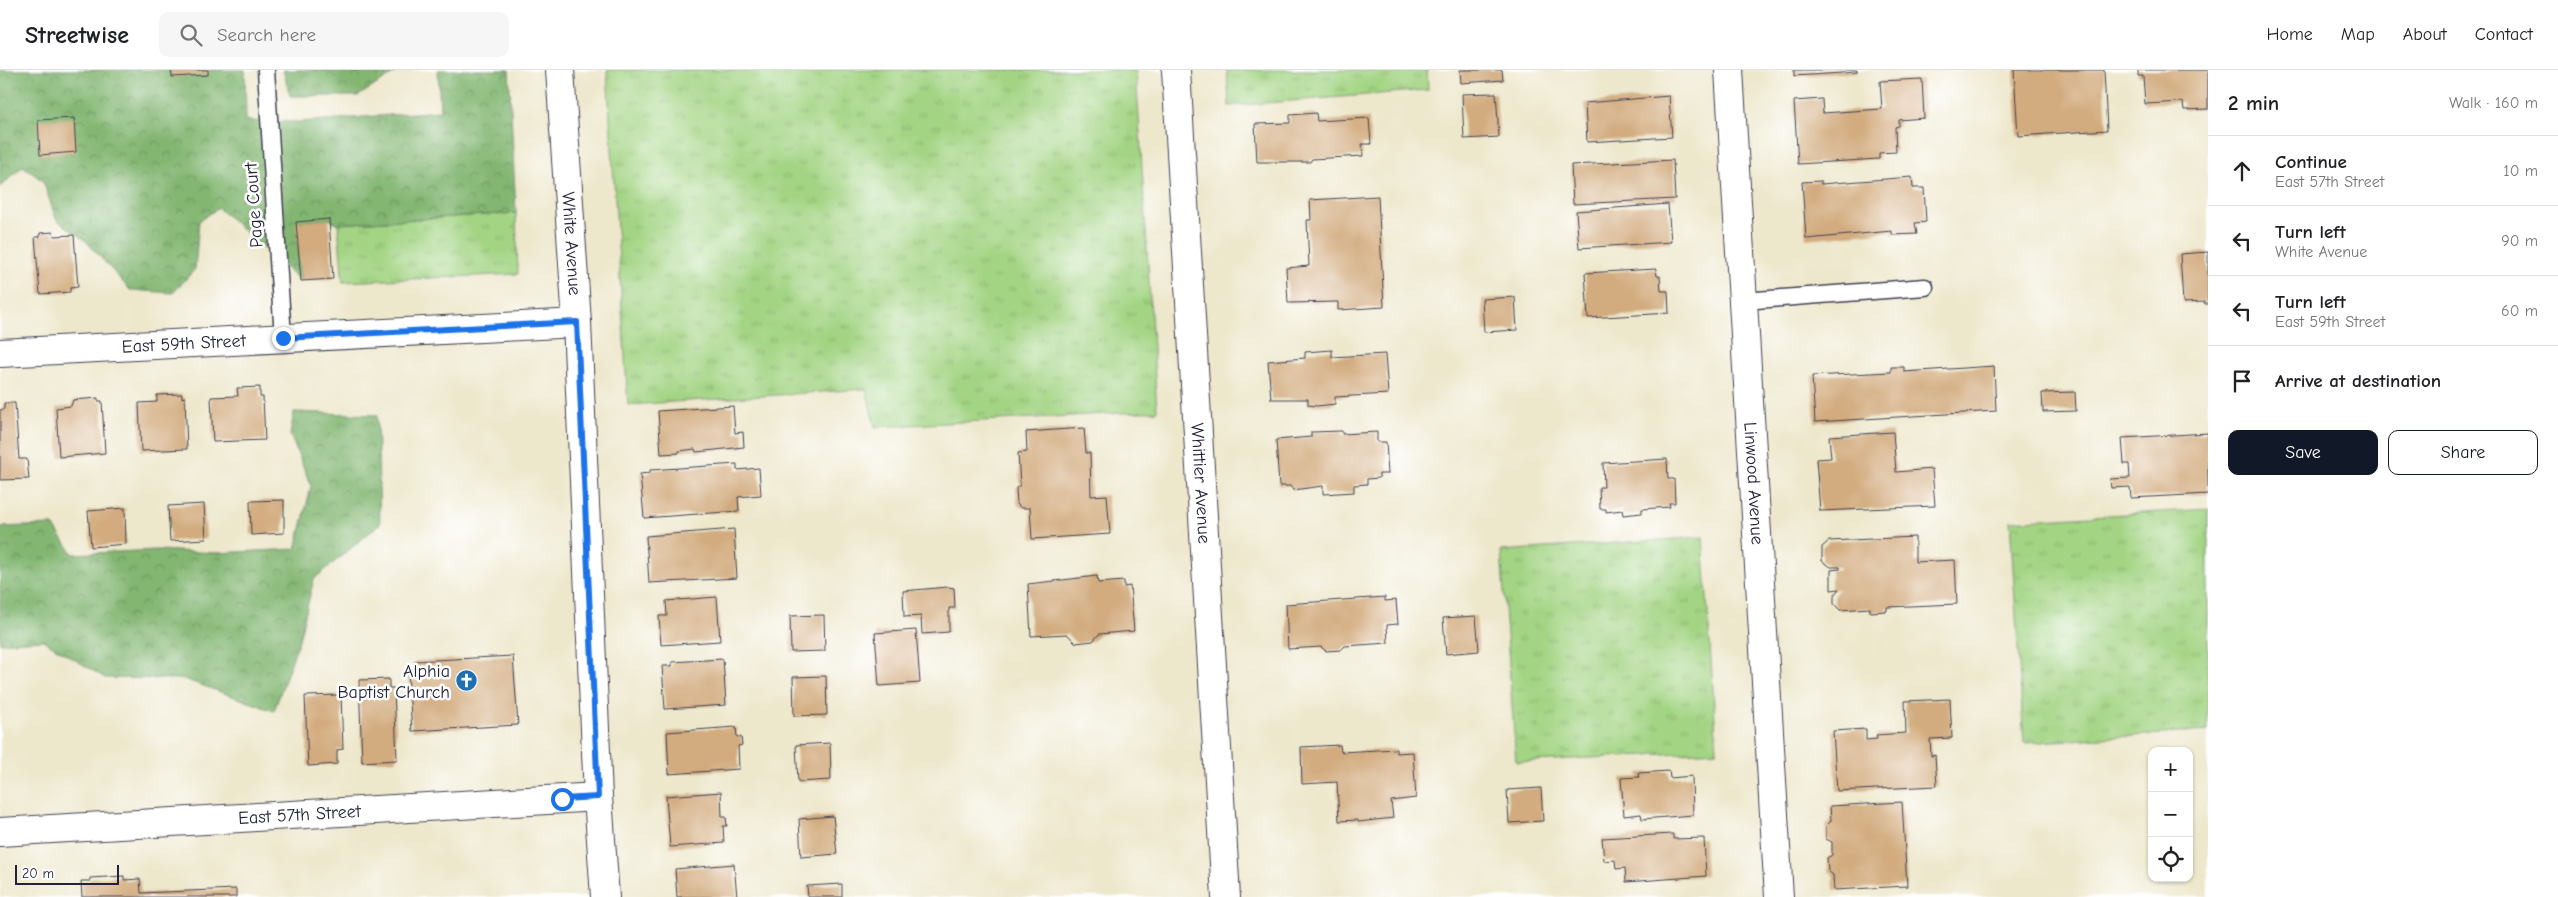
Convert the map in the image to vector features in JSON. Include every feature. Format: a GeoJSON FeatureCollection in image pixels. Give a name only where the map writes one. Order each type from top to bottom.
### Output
{"type":"FeatureCollection","features":[{"type":"Feature","properties":{"kind":"street","name":"White Avenue"},"geometry":{"type":"LineString","coordinates":[[560,70],[577,322],[598,797],[605,897]]}},
{"type":"Feature","properties":{"kind":"street","name":"Whittier Avenue"},"geometry":{"type":"LineString","coordinates":[[1176,70],[1226,897]]}},
{"type":"Feature","properties":{"kind":"street","name":"Linwood Avenue"},"geometry":{"type":"LineString","coordinates":[[1728,70],[1779,897]]}},
{"type":"Feature","properties":{"kind":"street","name":"East 59th Street"},"geometry":{"type":"LineString","coordinates":[[0,353],[577,322]]}},
{"type":"Feature","properties":{"kind":"street","name":"East 57th Street"},"geometry":{"type":"LineString","coordinates":[[0,832],[598,797]]}},
{"type":"Feature","properties":{"kind":"lane","name":"Page Court"},"geometry":{"type":"LineString","coordinates":[[266,70],[283,338]]}},
{"type":"Feature","properties":{"kind":"lane"},"geometry":{"type":"LineString","coordinates":[[1743,301],[1925,287]]}},
{"type":"Feature","properties":{"kind":"green space"},"geometry":{"type":"Polygon","coordinates":[[[0,70],[245,70],[246,121],[299,122],[440,111],[438,70],[509,70],[516,213],[338,224],[329,219],[297,222],[301,281],[218,208],[199,221],[195,269],[173,293],[130,290],[86,241],[56,219],[43,181],[23,166],[0,187],[0,70]]]}},
{"type":"Feature","properties":{"kind":"green space"},"geometry":{"type":"Polygon","coordinates":[[[283,70],[398,71],[358,96],[290,96],[283,70]]]}},
{"type":"Feature","properties":{"kind":"green space"},"geometry":{"type":"Polygon","coordinates":[[[607,70],[1136,70],[1157,411],[875,427],[866,389],[628,405],[607,70]]]}},
{"type":"Feature","properties":{"kind":"green space"},"geometry":{"type":"Polygon","coordinates":[[[1227,70],[1427,70],[1428,90],[1229,106],[1227,70]]]}},
{"type":"Feature","properties":{"kind":"green space"},"geometry":{"type":"Polygon","coordinates":[[[516,213],[518,274],[343,282],[338,224],[516,213]]]}},
{"type":"Feature","properties":{"kind":"green space"},"geometry":{"type":"Polygon","coordinates":[[[294,412],[377,415],[380,524],[314,579],[299,640],[274,711],[184,679],[105,678],[43,640],[0,643],[0,527],[53,525],[73,554],[157,550],[217,553],[296,549],[311,486],[290,435],[294,412]]]}},
{"type":"Feature","properties":{"kind":"green space"},"geometry":{"type":"Polygon","coordinates":[[[2208,509],[2208,731],[2024,743],[2010,521],[2208,509]]]}},
{"type":"Feature","properties":{"kind":"green space"},"geometry":{"type":"Polygon","coordinates":[[[1703,537],[1717,751],[1516,762],[1501,551],[1703,537]]]}},
{"type":"Feature","properties":{"kind":"building"},"geometry":{"type":"Polygon","coordinates":[[[171,70],[208,70],[208,75],[172,77],[171,70]]]}},
{"type":"Feature","properties":{"kind":"building"},"geometry":{"type":"Polygon","coordinates":[[[1460,70],[1502,70],[1503,80],[1461,83],[1460,70]]]}},
{"type":"Feature","properties":{"kind":"building"},"geometry":{"type":"Polygon","coordinates":[[[1794,70],[1857,70],[1857,72],[1794,76],[1794,70]]]}},
{"type":"Feature","properties":{"kind":"building"},"geometry":{"type":"Polygon","coordinates":[[[2014,70],[2104,70],[2107,130],[2018,136],[2014,70]]]}},
{"type":"Feature","properties":{"kind":"building"},"geometry":{"type":"Polygon","coordinates":[[[2138,70],[2208,70],[2208,109],[2184,110],[2183,102],[2145,104],[2143,76],[2138,76],[2138,70]]]}},
{"type":"Feature","properties":{"kind":"building"},"geometry":{"type":"Polygon","coordinates":[[[1922,79],[1924,118],[1899,120],[1899,126],[1895,127],[1896,152],[1879,153],[1879,159],[1798,164],[1794,101],[1822,99],[1823,113],[1882,109],[1880,81],[1922,79]]]}},
{"type":"Feature","properties":{"kind":"building"},"geometry":{"type":"Polygon","coordinates":[[[1496,93],[1499,137],[1464,139],[1462,94],[1496,93]]]}},
{"type":"Feature","properties":{"kind":"building"},"geometry":{"type":"Polygon","coordinates":[[[1669,96],[1672,137],[1587,142],[1585,103],[1669,96]]]}},
{"type":"Feature","properties":{"kind":"building"},"geometry":{"type":"Polygon","coordinates":[[[1316,113],[1317,121],[1369,118],[1371,144],[1362,144],[1363,156],[1312,159],[1310,162],[1257,162],[1255,124],[1290,123],[1290,115],[1316,113]]]}},
{"type":"Feature","properties":{"kind":"building"},"geometry":{"type":"Polygon","coordinates":[[[74,118],[76,152],[40,155],[38,120],[74,118]]]}},
{"type":"Feature","properties":{"kind":"building"},"geometry":{"type":"Polygon","coordinates":[[[1673,160],[1675,199],[1573,204],[1571,165],[1673,160]]]}},
{"type":"Feature","properties":{"kind":"building"},"geometry":{"type":"Polygon","coordinates":[[[1912,177],[1913,188],[1924,188],[1926,222],[1915,223],[1917,234],[1892,235],[1892,231],[1806,239],[1802,182],[1821,181],[1821,184],[1912,177]]]}},
{"type":"Feature","properties":{"kind":"building"},"geometry":{"type":"Polygon","coordinates":[[[1378,196],[1384,307],[1338,310],[1338,302],[1288,303],[1286,268],[1309,266],[1307,220],[1311,220],[1310,200],[1378,196]]]}},
{"type":"Feature","properties":{"kind":"building"},"geometry":{"type":"Polygon","coordinates":[[[1668,204],[1671,242],[1579,248],[1576,211],[1668,204]]]}},
{"type":"Feature","properties":{"kind":"building"},"geometry":{"type":"Polygon","coordinates":[[[329,219],[333,279],[301,281],[296,222],[329,219]]]}},
{"type":"Feature","properties":{"kind":"building"},"geometry":{"type":"Polygon","coordinates":[[[53,232],[54,236],[74,235],[78,287],[70,288],[70,292],[40,294],[35,237],[40,237],[40,233],[53,232]]]}},
{"type":"Feature","properties":{"kind":"building"},"geometry":{"type":"Polygon","coordinates":[[[2208,252],[2208,304],[2205,304],[2205,302],[2183,303],[2180,254],[2208,252]]]}},
{"type":"Feature","properties":{"kind":"building"},"geometry":{"type":"Polygon","coordinates":[[[1656,269],[1657,276],[1660,276],[1661,291],[1668,291],[1669,313],[1588,318],[1585,273],[1656,269]]]}},
{"type":"Feature","properties":{"kind":"building"},"geometry":{"type":"Polygon","coordinates":[[[1515,297],[1517,330],[1484,332],[1482,299],[1515,297]]]}},
{"type":"Feature","properties":{"kind":"building"},"geometry":{"type":"Polygon","coordinates":[[[1332,350],[1332,357],[1385,354],[1388,394],[1335,397],[1335,404],[1317,406],[1308,405],[1308,399],[1271,399],[1268,361],[1305,358],[1305,352],[1332,350]]]}},
{"type":"Feature","properties":{"kind":"building"},"geometry":{"type":"Polygon","coordinates":[[[1994,366],[1996,411],[1815,422],[1812,376],[1891,372],[1891,367],[1904,367],[1904,372],[1994,366]]]}},
{"type":"Feature","properties":{"kind":"building"},"geometry":{"type":"Polygon","coordinates":[[[260,387],[260,397],[263,397],[265,440],[213,442],[211,397],[238,396],[237,388],[260,387]]]}},
{"type":"Feature","properties":{"kind":"building"},"geometry":{"type":"Polygon","coordinates":[[[2075,392],[2076,411],[2043,412],[2042,393],[2075,392]]]}},
{"type":"Feature","properties":{"kind":"building"},"geometry":{"type":"Polygon","coordinates":[[[182,394],[182,398],[185,397],[187,449],[141,451],[139,403],[157,402],[157,395],[182,394]]]}},
{"type":"Feature","properties":{"kind":"building"},"geometry":{"type":"Polygon","coordinates":[[[98,398],[98,401],[102,401],[105,453],[59,457],[56,408],[71,406],[73,400],[98,398]]]}},
{"type":"Feature","properties":{"kind":"building"},"geometry":{"type":"Polygon","coordinates":[[[4,403],[15,403],[19,459],[27,459],[29,479],[0,480],[0,410],[4,409],[4,403]]]}},
{"type":"Feature","properties":{"kind":"building"},"geometry":{"type":"Polygon","coordinates":[[[733,406],[735,433],[743,432],[744,447],[696,452],[695,449],[679,451],[679,453],[661,454],[658,411],[733,406]]]}},
{"type":"Feature","properties":{"kind":"building"},"geometry":{"type":"Polygon","coordinates":[[[1084,428],[1086,453],[1090,453],[1091,496],[1107,495],[1110,534],[1032,539],[1030,508],[1021,508],[1017,504],[1016,488],[1020,485],[1018,453],[1027,452],[1026,432],[1084,428]]]}},
{"type":"Feature","properties":{"kind":"building"},"geometry":{"type":"Polygon","coordinates":[[[1342,431],[1342,434],[1377,432],[1377,442],[1386,442],[1388,474],[1379,474],[1379,478],[1367,479],[1367,484],[1354,485],[1354,492],[1323,494],[1323,486],[1293,490],[1290,486],[1279,486],[1276,440],[1311,437],[1311,432],[1342,431]]]}},
{"type":"Feature","properties":{"kind":"building"},"geometry":{"type":"Polygon","coordinates":[[[1893,432],[1896,472],[1932,469],[1935,506],[1820,511],[1816,459],[1831,458],[1829,436],[1893,432]]]}},
{"type":"Feature","properties":{"kind":"building"},"geometry":{"type":"Polygon","coordinates":[[[2208,433],[2208,494],[2131,498],[2130,487],[2111,488],[2110,479],[2130,478],[2129,464],[2124,464],[2122,438],[2208,433]]]}},
{"type":"Feature","properties":{"kind":"building"},"geometry":{"type":"Polygon","coordinates":[[[1667,459],[1668,479],[1674,479],[1675,503],[1669,503],[1670,507],[1642,509],[1642,513],[1623,515],[1622,510],[1606,512],[1606,509],[1600,509],[1599,487],[1604,487],[1603,463],[1667,459]]]}},
{"type":"Feature","properties":{"kind":"building"},"geometry":{"type":"Polygon","coordinates":[[[737,464],[737,470],[759,468],[761,495],[738,497],[739,511],[644,518],[640,474],[650,473],[650,470],[737,464]]]}},
{"type":"Feature","properties":{"kind":"building"},"geometry":{"type":"Polygon","coordinates":[[[284,500],[284,533],[251,535],[250,501],[284,500]]]}},
{"type":"Feature","properties":{"kind":"building"},"geometry":{"type":"Polygon","coordinates":[[[204,504],[206,539],[170,541],[168,506],[204,504]]]}},
{"type":"Feature","properties":{"kind":"building"},"geometry":{"type":"Polygon","coordinates":[[[125,508],[126,544],[91,547],[88,511],[125,508]]]}},
{"type":"Feature","properties":{"kind":"building"},"geometry":{"type":"Polygon","coordinates":[[[734,529],[737,578],[649,583],[646,536],[734,529]]]}},
{"type":"Feature","properties":{"kind":"building"},"geometry":{"type":"Polygon","coordinates":[[[1915,537],[1915,562],[1955,560],[1957,604],[1887,607],[1887,611],[1870,612],[1870,608],[1840,610],[1834,604],[1834,595],[1839,589],[1831,590],[1831,570],[1840,569],[1840,567],[1831,567],[1822,561],[1822,547],[1829,541],[1915,537]]]}},
{"type":"Feature","properties":{"kind":"building"},"geometry":{"type":"Polygon","coordinates":[[[1097,576],[1098,583],[1124,581],[1124,587],[1130,586],[1134,631],[1099,634],[1093,641],[1076,643],[1067,634],[1031,636],[1028,584],[1097,576]]]}},
{"type":"Feature","properties":{"kind":"building"},"geometry":{"type":"Polygon","coordinates":[[[954,588],[955,608],[949,608],[949,632],[922,634],[921,616],[904,617],[903,591],[954,588]]]}},
{"type":"Feature","properties":{"kind":"building"},"geometry":{"type":"Polygon","coordinates":[[[717,597],[720,641],[661,645],[659,616],[667,616],[666,601],[717,597]]]}},
{"type":"Feature","properties":{"kind":"building"},"geometry":{"type":"Polygon","coordinates":[[[1385,597],[1385,601],[1396,600],[1398,624],[1387,625],[1388,643],[1345,646],[1341,650],[1326,651],[1321,647],[1288,649],[1286,604],[1385,597]]]}},
{"type":"Feature","properties":{"kind":"building"},"geometry":{"type":"Polygon","coordinates":[[[824,615],[825,651],[791,652],[790,616],[824,615]]]}},
{"type":"Feature","properties":{"kind":"building"},"geometry":{"type":"Polygon","coordinates":[[[1476,616],[1479,651],[1446,654],[1443,618],[1476,616]]]}},
{"type":"Feature","properties":{"kind":"building"},"geometry":{"type":"Polygon","coordinates":[[[916,630],[920,683],[879,686],[875,633],[916,630]]]}},
{"type":"Feature","properties":{"kind":"building"},"geometry":{"type":"Polygon","coordinates":[[[513,656],[518,725],[412,731],[408,673],[415,673],[415,661],[513,656]]]}},
{"type":"Feature","properties":{"kind":"building"},"geometry":{"type":"Polygon","coordinates":[[[723,659],[726,705],[665,709],[662,666],[672,666],[672,662],[723,659]]]}},
{"type":"Feature","properties":{"kind":"building"},"geometry":{"type":"Polygon","coordinates":[[[826,676],[827,715],[794,716],[793,677],[826,676]]]}},
{"type":"Feature","properties":{"kind":"building"},"geometry":{"type":"Polygon","coordinates":[[[389,679],[389,688],[394,688],[397,760],[362,762],[359,680],[389,679]]]}},
{"type":"Feature","properties":{"kind":"building"},"geometry":{"type":"Polygon","coordinates":[[[341,695],[343,749],[337,750],[337,764],[308,766],[305,696],[341,695]]]}},
{"type":"Feature","properties":{"kind":"building"},"geometry":{"type":"Polygon","coordinates":[[[1950,699],[1952,738],[1930,739],[1931,756],[1935,755],[1937,786],[1837,791],[1833,731],[1866,729],[1866,740],[1877,739],[1876,735],[1906,733],[1905,701],[1950,699]]]}},
{"type":"Feature","properties":{"kind":"building"},"geometry":{"type":"Polygon","coordinates":[[[736,727],[737,737],[741,737],[742,745],[738,746],[739,769],[669,774],[667,732],[736,727]]]}},
{"type":"Feature","properties":{"kind":"building"},"geometry":{"type":"Polygon","coordinates":[[[830,743],[831,780],[798,782],[796,745],[830,743]]]}},
{"type":"Feature","properties":{"kind":"building"},"geometry":{"type":"Polygon","coordinates":[[[1340,745],[1341,752],[1396,749],[1396,753],[1413,752],[1416,798],[1391,801],[1393,818],[1358,822],[1358,820],[1339,821],[1337,782],[1302,784],[1301,747],[1340,745]]]}},
{"type":"Feature","properties":{"kind":"building"},"geometry":{"type":"Polygon","coordinates":[[[1669,771],[1670,778],[1692,776],[1693,815],[1642,819],[1641,814],[1624,816],[1621,778],[1639,777],[1638,773],[1669,771]]]}},
{"type":"Feature","properties":{"kind":"building"},"geometry":{"type":"Polygon","coordinates":[[[1541,788],[1543,821],[1509,823],[1507,790],[1541,788]]]}},
{"type":"Feature","properties":{"kind":"building"},"geometry":{"type":"Polygon","coordinates":[[[721,792],[722,817],[726,817],[727,826],[723,826],[724,843],[670,847],[666,796],[721,792]]]}},
{"type":"Feature","properties":{"kind":"building"},"geometry":{"type":"Polygon","coordinates":[[[1902,802],[1907,886],[1834,890],[1833,875],[1828,871],[1827,858],[1832,855],[1832,842],[1826,839],[1826,826],[1831,821],[1830,806],[1902,802]]]}},
{"type":"Feature","properties":{"kind":"building"},"geometry":{"type":"Polygon","coordinates":[[[833,816],[837,854],[801,857],[799,819],[833,816]]]}},
{"type":"Feature","properties":{"kind":"building"},"geometry":{"type":"Polygon","coordinates":[[[1673,834],[1673,839],[1704,838],[1706,876],[1626,882],[1625,868],[1616,869],[1615,860],[1604,861],[1602,838],[1673,834]]]}},
{"type":"Feature","properties":{"kind":"building"},"geometry":{"type":"Polygon","coordinates":[[[734,864],[737,897],[677,897],[675,869],[734,864]]]}},
{"type":"Feature","properties":{"kind":"building"},"geometry":{"type":"Polygon","coordinates":[[[124,876],[124,880],[140,879],[141,893],[236,889],[236,897],[82,897],[81,881],[90,881],[90,878],[124,876]]]}},
{"type":"Feature","properties":{"kind":"building"},"geometry":{"type":"Polygon","coordinates":[[[842,884],[842,897],[808,897],[807,886],[842,884]]]}},
{"type":"Feature","properties":{"kind":"place","name":"Alphia Baptist Church"},"geometry":{"type":"Point","coordinates":[466,681]}},
{"type":"Feature","properties":{"kind":"route"},"geometry":{"type":"LineString","coordinates":[[283,338],[577,322],[598,797],[562,799]]}}]}
